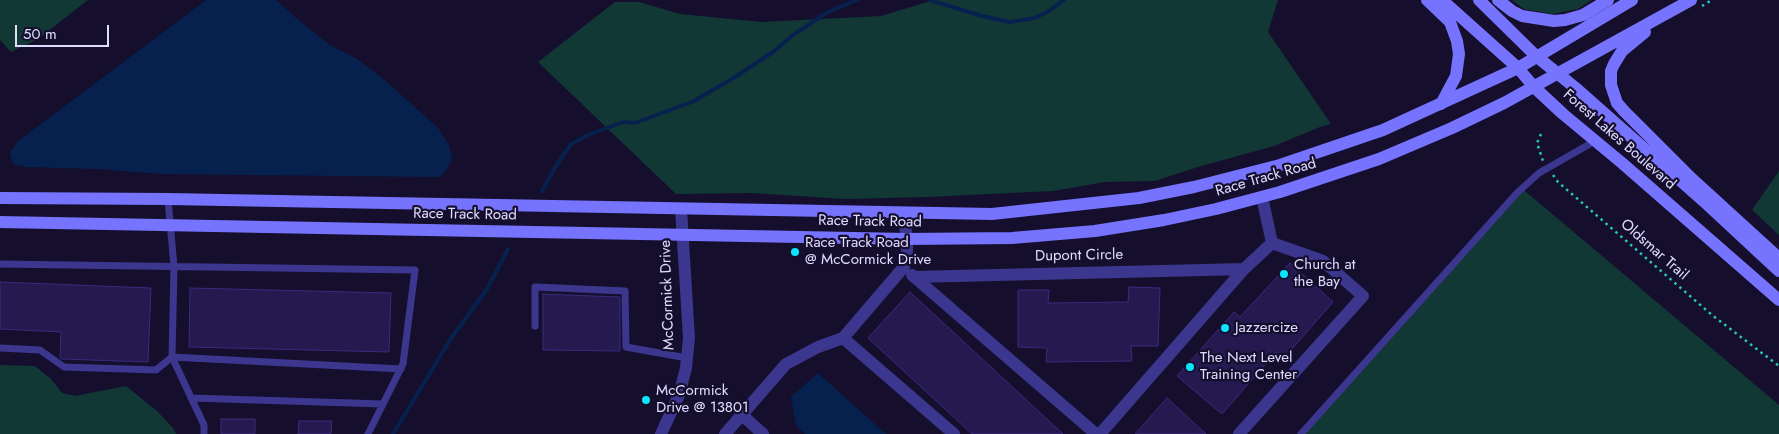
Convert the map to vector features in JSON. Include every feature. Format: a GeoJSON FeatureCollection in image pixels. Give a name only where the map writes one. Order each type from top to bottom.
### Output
{"type":"FeatureCollection","features":[{"type":"Feature","properties":{"kind":"main road"},"geometry":{"type":"LineString","coordinates":[[1427,0],[1450,22],[1458,41],[1459,54],[1456,76],[1442,104]]}},
{"type":"Feature","properties":{"kind":"main road","name":"Forest Lakes Boulevard"},"geometry":{"type":"LineString","coordinates":[[1442,0],[1518,68],[1563,114],[1779,300]]}},
{"type":"Feature","properties":{"kind":"main road","name":"Forest Lakes Boulevard"},"geometry":{"type":"LineString","coordinates":[[1480,0],[1536,56],[1708,205],[1779,271]]}},
{"type":"Feature","properties":{"kind":"main road"},"geometry":{"type":"LineString","coordinates":[[1498,0],[1522,16],[1554,21],[1583,15],[1608,0]]}},
{"type":"Feature","properties":{"kind":"main road","name":"Race Track Road"},"geometry":{"type":"LineString","coordinates":[[0,198],[168,199],[992,214],[1139,198],[1194,187],[1280,165],[1383,130],[1518,68],[1632,0]]}},
{"type":"Feature","properties":{"kind":"main road","name":"Race Track Road"},"geometry":{"type":"LineString","coordinates":[[0,222],[907,239],[1004,238],[1095,231],[1164,220],[1262,197],[1379,159],[1452,128],[1534,86],[1691,0]]}},
{"type":"Feature","properties":{"kind":"main road"},"geometry":{"type":"LineString","coordinates":[[1662,17],[1617,58],[1611,70],[1613,94],[1624,111],[1692,178],[1779,258]]}},
{"type":"Feature","properties":{"kind":"street"},"geometry":{"type":"LineString","coordinates":[[1262,197],[1272,244]]}},
{"type":"Feature","properties":{"kind":"street","name":"McCormick Drive"},"geometry":{"type":"LineString","coordinates":[[661,434],[679,395],[689,338],[681,209]]}},
{"type":"Feature","properties":{"kind":"street"},"geometry":{"type":"LineString","coordinates":[[725,434],[786,364],[818,347],[843,338],[904,268],[907,260],[907,239],[903,213]]}},
{"type":"Feature","properties":{"kind":"street"},"geometry":{"type":"LineString","coordinates":[[1100,434],[1244,269],[1272,244]]}},
{"type":"Feature","properties":{"kind":"street"},"geometry":{"type":"LineString","coordinates":[[1239,434],[1363,296],[1323,261],[1272,244]]}},
{"type":"Feature","properties":{"kind":"street"},"geometry":{"type":"LineString","coordinates":[[904,268],[1096,434]]}},
{"type":"Feature","properties":{"kind":"street","name":"Dupont Circle"},"geometry":{"type":"LineString","coordinates":[[914,277],[1244,269]]}},
{"type":"Feature","properties":{"kind":"street"},"geometry":{"type":"LineString","coordinates":[[843,338],[954,434]]}},
{"type":"Feature","properties":{"kind":"street"},"geometry":{"type":"LineString","coordinates":[[742,414],[763,434]]}},
{"type":"Feature","properties":{"kind":"lane"},"geometry":{"type":"LineString","coordinates":[[1301,434],[1499,211],[1539,173],[1595,141]]}},
{"type":"Feature","properties":{"kind":"lane"},"geometry":{"type":"LineString","coordinates":[[168,199],[174,267],[172,357],[204,425],[204,434]]}},
{"type":"Feature","properties":{"kind":"lane"},"geometry":{"type":"LineString","coordinates":[[0,264],[414,270],[403,364],[368,434]]}},
{"type":"Feature","properties":{"kind":"lane"},"geometry":{"type":"LineString","coordinates":[[535,326],[535,287],[625,291],[626,347],[687,358]]}},
{"type":"Feature","properties":{"kind":"lane"},"geometry":{"type":"LineString","coordinates":[[0,348],[40,350],[64,367],[156,370],[172,357],[401,369]]}},
{"type":"Feature","properties":{"kind":"lane"},"geometry":{"type":"LineString","coordinates":[[191,398],[383,404]]}},
{"type":"Feature","properties":{"kind":"path","name":"Oldsmar Trail"},"geometry":{"type":"LineString","coordinates":[[1541,134],[1537,143],[1543,162],[1558,182],[1712,315],[1779,366]]}},
{"type":"Feature","properties":{"kind":"green space"},"geometry":{"type":"Polygon","coordinates":[[[0,0],[88,0],[38,39],[11,52],[0,40],[0,0]]]}},
{"type":"Feature","properties":{"kind":"green space"},"geometry":{"type":"Polygon","coordinates":[[[934,0],[1278,0],[1268,32],[1331,124],[1274,146],[1155,181],[1105,182],[1053,191],[926,197],[845,199],[753,193],[676,194],[538,62],[615,2],[639,2],[680,14],[762,22],[881,16],[934,0]]]}},
{"type":"Feature","properties":{"kind":"green space"},"geometry":{"type":"Polygon","coordinates":[[[1512,0],[1592,0],[1578,9],[1552,14],[1524,9],[1512,0]]]}},
{"type":"Feature","properties":{"kind":"green space"},"geometry":{"type":"Polygon","coordinates":[[[1779,171],[1779,235],[1752,210],[1779,171]]]}},
{"type":"Feature","properties":{"kind":"green space"},"geometry":{"type":"Polygon","coordinates":[[[1519,186],[1779,405],[1779,434],[1302,434],[1519,186]]]}},
{"type":"Feature","properties":{"kind":"green space"},"geometry":{"type":"Polygon","coordinates":[[[0,365],[35,366],[51,379],[62,393],[75,396],[126,386],[157,411],[173,428],[176,434],[0,434],[0,365]]]}},
{"type":"Feature","properties":{"kind":"water"},"geometry":{"type":"Polygon","coordinates":[[[206,0],[276,0],[330,45],[357,59],[387,82],[439,129],[449,145],[452,159],[446,171],[439,177],[163,174],[15,165],[10,153],[18,141],[206,0]]]}},
{"type":"Feature","properties":{"kind":"water"},"geometry":{"type":"Polygon","coordinates":[[[818,373],[886,434],[805,434],[796,425],[791,397],[818,373]]]}},
{"type":"Feature","properties":{"kind":"building"},"geometry":{"type":"Polygon","coordinates":[[[1290,263],[1333,302],[1284,358],[1276,352],[1222,414],[1177,376],[1234,312],[1240,317],[1290,263]]]}},
{"type":"Feature","properties":{"kind":"building"},"geometry":{"type":"Polygon","coordinates":[[[0,282],[151,288],[148,362],[62,359],[60,358],[61,332],[0,329],[0,282]]]}},
{"type":"Feature","properties":{"kind":"building"},"geometry":{"type":"Polygon","coordinates":[[[1129,287],[1160,288],[1158,346],[1131,346],[1132,361],[1046,362],[1047,348],[1018,347],[1018,290],[1049,290],[1048,303],[1128,302],[1129,287]]]}},
{"type":"Feature","properties":{"kind":"building"},"geometry":{"type":"Polygon","coordinates":[[[190,288],[391,293],[389,352],[189,347],[190,288]]]}},
{"type":"Feature","properties":{"kind":"building"},"geometry":{"type":"Polygon","coordinates":[[[910,292],[1063,434],[972,434],[868,338],[910,292]]]}},
{"type":"Feature","properties":{"kind":"building"},"geometry":{"type":"Polygon","coordinates":[[[543,294],[620,297],[620,351],[543,350],[543,294]]]}},
{"type":"Feature","properties":{"kind":"building"},"geometry":{"type":"Polygon","coordinates":[[[1167,398],[1206,434],[1135,434],[1167,398]]]}},
{"type":"Feature","properties":{"kind":"building"},"geometry":{"type":"Polygon","coordinates":[[[221,419],[255,419],[255,434],[221,434],[221,419]]]}},
{"type":"Feature","properties":{"kind":"building"},"geometry":{"type":"Polygon","coordinates":[[[299,421],[332,421],[331,434],[298,434],[299,421]]]}},
{"type":"Feature","properties":{"kind":"waterway"},"geometry":{"type":"LineString","coordinates":[[542,191],[571,144],[588,135],[623,122],[635,123],[694,101],[773,52],[793,35],[828,12],[857,0]]}},
{"type":"Feature","properties":{"kind":"waterway"},"geometry":{"type":"LineString","coordinates":[[930,0],[982,16],[1010,22],[1035,18],[1064,0]]}},
{"type":"Feature","properties":{"kind":"waterway"},"geometry":{"type":"LineString","coordinates":[[393,434],[450,340],[487,289],[508,249]]}},
{"type":"Feature","properties":{"kind":"place","name":"Race Track Road @ McCormick Drive"},"geometry":{"type":"Point","coordinates":[795,252]}},
{"type":"Feature","properties":{"kind":"place","name":"Church at the Bay"},"geometry":{"type":"Point","coordinates":[1284,274]}},
{"type":"Feature","properties":{"kind":"place","name":"Jazzercize"},"geometry":{"type":"Point","coordinates":[1225,328]}},
{"type":"Feature","properties":{"kind":"place","name":"The Next Level Training Center"},"geometry":{"type":"Point","coordinates":[1190,367]}},
{"type":"Feature","properties":{"kind":"place","name":"McCormick Drive @ 13801"},"geometry":{"type":"Point","coordinates":[646,400]}}]}
